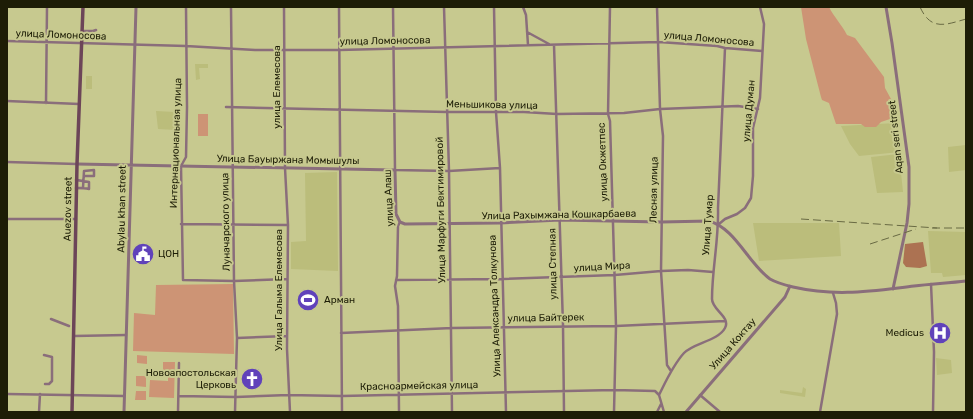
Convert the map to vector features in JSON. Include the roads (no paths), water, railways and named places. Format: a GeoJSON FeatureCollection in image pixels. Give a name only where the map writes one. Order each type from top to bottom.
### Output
{"type":"FeatureCollection","features":[{"type":"Feature","properties":{"kind":"main road","name":"Auezov street"},"geometry":{"type":"LineString","coordinates":[[72,412],[76,180],[82,43],[82,7]]}},
{"type":"Feature","properties":{"kind":"street"},"geometry":{"type":"LineString","coordinates":[[46,102],[47,7]]}},
{"type":"Feature","properties":{"kind":"street","name":"Abylau khan street"},"geometry":{"type":"LineString","coordinates":[[124,412],[136,7]]}},
{"type":"Feature","properties":{"kind":"street","name":"Интернациональная улица"},"geometry":{"type":"LineString","coordinates":[[186,7],[186,157],[181,166],[183,280],[234,281]]}},
{"type":"Feature","properties":{"kind":"street","name":"Луначарского улица"},"geometry":{"type":"LineString","coordinates":[[231,7],[234,281],[237,338],[235,412]]}},
{"type":"Feature","properties":{"kind":"street","name":"улица Елемесова"},"geometry":{"type":"LineString","coordinates":[[284,7],[285,168]]}},
{"type":"Feature","properties":{"kind":"street"},"geometry":{"type":"LineString","coordinates":[[340,7],[339,50],[342,412]]}},
{"type":"Feature","properties":{"kind":"street","name":"улица Алаш"},"geometry":{"type":"LineString","coordinates":[[393,7],[396,214],[400,222],[398,226],[397,276],[395,292],[398,306],[399,412]]}},
{"type":"Feature","properties":{"kind":"street","name":"Улица Марфуги Бектимировой"},"geometry":{"type":"LineString","coordinates":[[444,7],[449,171],[452,412]]}},
{"type":"Feature","properties":{"kind":"street","name":"Улица Александра Толкунова"},"geometry":{"type":"LineString","coordinates":[[494,7],[496,112],[500,168],[500,223],[503,279],[506,412]]}},
{"type":"Feature","properties":{"kind":"street"},"geometry":{"type":"LineString","coordinates":[[523,7],[526,15],[528,45]]}},
{"type":"Feature","properties":{"kind":"street","name":"улица Окжетпес"},"geometry":{"type":"LineString","coordinates":[[610,7],[608,114],[610,121],[615,275],[616,326],[614,412]]}},
{"type":"Feature","properties":{"kind":"street","name":"Лесная улица"},"geometry":{"type":"LineString","coordinates":[[657,7],[660,109],[663,136],[661,222],[662,271],[667,365],[671,371]]}},
{"type":"Feature","properties":{"kind":"street","name":"улица Думан"},"geometry":{"type":"LineString","coordinates":[[718,225],[725,219],[737,214],[745,208],[751,198],[753,128],[760,98],[764,24],[760,7]]}},
{"type":"Feature","properties":{"kind":"street","name":"Aqan seri street"},"geometry":{"type":"LineString","coordinates":[[886,7],[909,167],[909,204],[907,226],[893,289]]}},
{"type":"Feature","properties":{"kind":"street"},"geometry":{"type":"LineString","coordinates":[[82,31],[96,30]]}},
{"type":"Feature","properties":{"kind":"street"},"geometry":{"type":"LineString","coordinates":[[527,32],[549,45]]}},
{"type":"Feature","properties":{"kind":"street","name":"улица Ломоносова"},"geometry":{"type":"LineString","coordinates":[[7,41],[186,46],[231,49],[339,50],[394,50],[659,42],[717,46],[762,52]]}},
{"type":"Feature","properties":{"kind":"street","name":"улица Степная"},"geometry":{"type":"LineString","coordinates":[[554,45],[563,326],[564,412]]}},
{"type":"Feature","properties":{"kind":"street","name":"Улица Тумар"},"geometry":{"type":"LineString","coordinates":[[725,48],[718,225],[713,272],[712,302],[726,321]]}},
{"type":"Feature","properties":{"kind":"street"},"geometry":{"type":"LineString","coordinates":[[7,101],[79,104]]}},
{"type":"Feature","properties":{"kind":"street","name":"Меньшикова улица"},"geometry":{"type":"LineString","coordinates":[[226,107],[557,114],[608,114],[660,109],[738,106],[758,109]]}},
{"type":"Feature","properties":{"kind":"street"},"geometry":{"type":"LineString","coordinates":[[7,162],[77,164]]}},
{"type":"Feature","properties":{"kind":"street","name":"Улица Бауыржана Момышулы"},"geometry":{"type":"LineString","coordinates":[[77,164],[449,171],[500,168]]}},
{"type":"Feature","properties":{"kind":"street","name":"Улица Галыма Елемесова"},"geometry":{"type":"LineString","coordinates":[[285,168],[288,225],[288,395],[290,412]]}},
{"type":"Feature","properties":{"kind":"street"},"geometry":{"type":"LineString","coordinates":[[83,188],[83,181],[85,170],[94,170],[94,176],[84,176]]}},
{"type":"Feature","properties":{"kind":"street"},"geometry":{"type":"LineString","coordinates":[[76,180],[90,182],[89,189],[76,188]]}},
{"type":"Feature","properties":{"kind":"street"},"geometry":{"type":"LineString","coordinates":[[7,219],[76,219]]}},
{"type":"Feature","properties":{"kind":"street","name":"Улица Рахымжана Кошкарбаева"},"geometry":{"type":"LineString","coordinates":[[400,222],[408,224],[449,224],[560,220],[661,222],[708,221],[718,225]]}},
{"type":"Feature","properties":{"kind":"street"},"geometry":{"type":"LineString","coordinates":[[182,224],[288,225]]}},
{"type":"Feature","properties":{"kind":"street"},"geometry":{"type":"LineString","coordinates":[[718,225],[724,228],[770,278],[774,281],[790,286],[833,293],[869,292],[966,281]]}},
{"type":"Feature","properties":{"kind":"street","name":"улица Мира"},"geometry":{"type":"LineString","coordinates":[[396,280],[503,279],[615,275],[688,270],[713,272]]}},
{"type":"Feature","properties":{"kind":"street"},"geometry":{"type":"LineString","coordinates":[[397,276],[400,280]]}},
{"type":"Feature","properties":{"kind":"street"},"geometry":{"type":"LineString","coordinates":[[234,281],[288,279]]}},
{"type":"Feature","properties":{"kind":"street"},"geometry":{"type":"LineString","coordinates":[[931,284],[934,352],[933,412]]}},
{"type":"Feature","properties":{"kind":"street","name":"Улица Коктау"},"geometry":{"type":"LineString","coordinates":[[686,412],[785,297],[790,286]]}},
{"type":"Feature","properties":{"kind":"street"},"geometry":{"type":"LineString","coordinates":[[820,412],[837,314],[833,293]]}},
{"type":"Feature","properties":{"kind":"street"},"geometry":{"type":"LineString","coordinates":[[51,319],[69,326]]}},
{"type":"Feature","properties":{"kind":"street"},"geometry":{"type":"LineString","coordinates":[[664,412],[659,395],[671,371],[684,353],[721,333],[726,326],[726,321]]}},
{"type":"Feature","properties":{"kind":"street","name":"улица Байтерек"},"geometry":{"type":"LineString","coordinates":[[341,333],[452,328],[616,326],[726,321]]}},
{"type":"Feature","properties":{"kind":"street"},"geometry":{"type":"LineString","coordinates":[[74,336],[126,335]]}},
{"type":"Feature","properties":{"kind":"street"},"geometry":{"type":"LineString","coordinates":[[237,338],[288,336]]}},
{"type":"Feature","properties":{"kind":"street"},"geometry":{"type":"LineString","coordinates":[[44,355],[52,357],[52,381],[49,384],[44,384]]}},
{"type":"Feature","properties":{"kind":"street"},"geometry":{"type":"LineString","coordinates":[[178,412],[179,363]]}},
{"type":"Feature","properties":{"kind":"street","name":"Красноармейская улица"},"geometry":{"type":"LineString","coordinates":[[179,396],[342,396],[614,390],[655,391],[659,395]]}},
{"type":"Feature","properties":{"kind":"street"},"geometry":{"type":"LineString","coordinates":[[7,394],[124,396]]}},
{"type":"Feature","properties":{"kind":"street"},"geometry":{"type":"LineString","coordinates":[[39,412],[40,394]]}},
{"type":"Feature","properties":{"kind":"street"},"geometry":{"type":"LineString","coordinates":[[700,395],[720,412]]}},
{"type":"Feature","properties":{"kind":"street"},"geometry":{"type":"LineString","coordinates":[[657,412],[661,404]]}},
{"type":"Feature","properties":{"kind":"railway"},"geometry":{"type":"LineString","coordinates":[[920,7],[924,15],[934,23],[945,24],[966,19]]}},
{"type":"Feature","properties":{"kind":"railway"},"geometry":{"type":"LineString","coordinates":[[801,219],[937,228]]}},
{"type":"Feature","properties":{"kind":"railway"},"geometry":{"type":"LineString","coordinates":[[932,228],[966,228]]}},
{"type":"Feature","properties":{"kind":"railway"},"geometry":{"type":"LineString","coordinates":[[870,244],[916,229]]}},
{"type":"Feature","properties":{"kind":"place","name":"ЦОН"},"geometry":{"type":"Point","coordinates":[143,254]}},
{"type":"Feature","properties":{"kind":"place","name":"Арман"},"geometry":{"type":"Point","coordinates":[308,300]}},
{"type":"Feature","properties":{"kind":"place","name":"Medicus"},"geometry":{"type":"Point","coordinates":[940,333]}},
{"type":"Feature","properties":{"kind":"place","name":"Новоапостольская Церковь"},"geometry":{"type":"Point","coordinates":[252,379]}}]}
